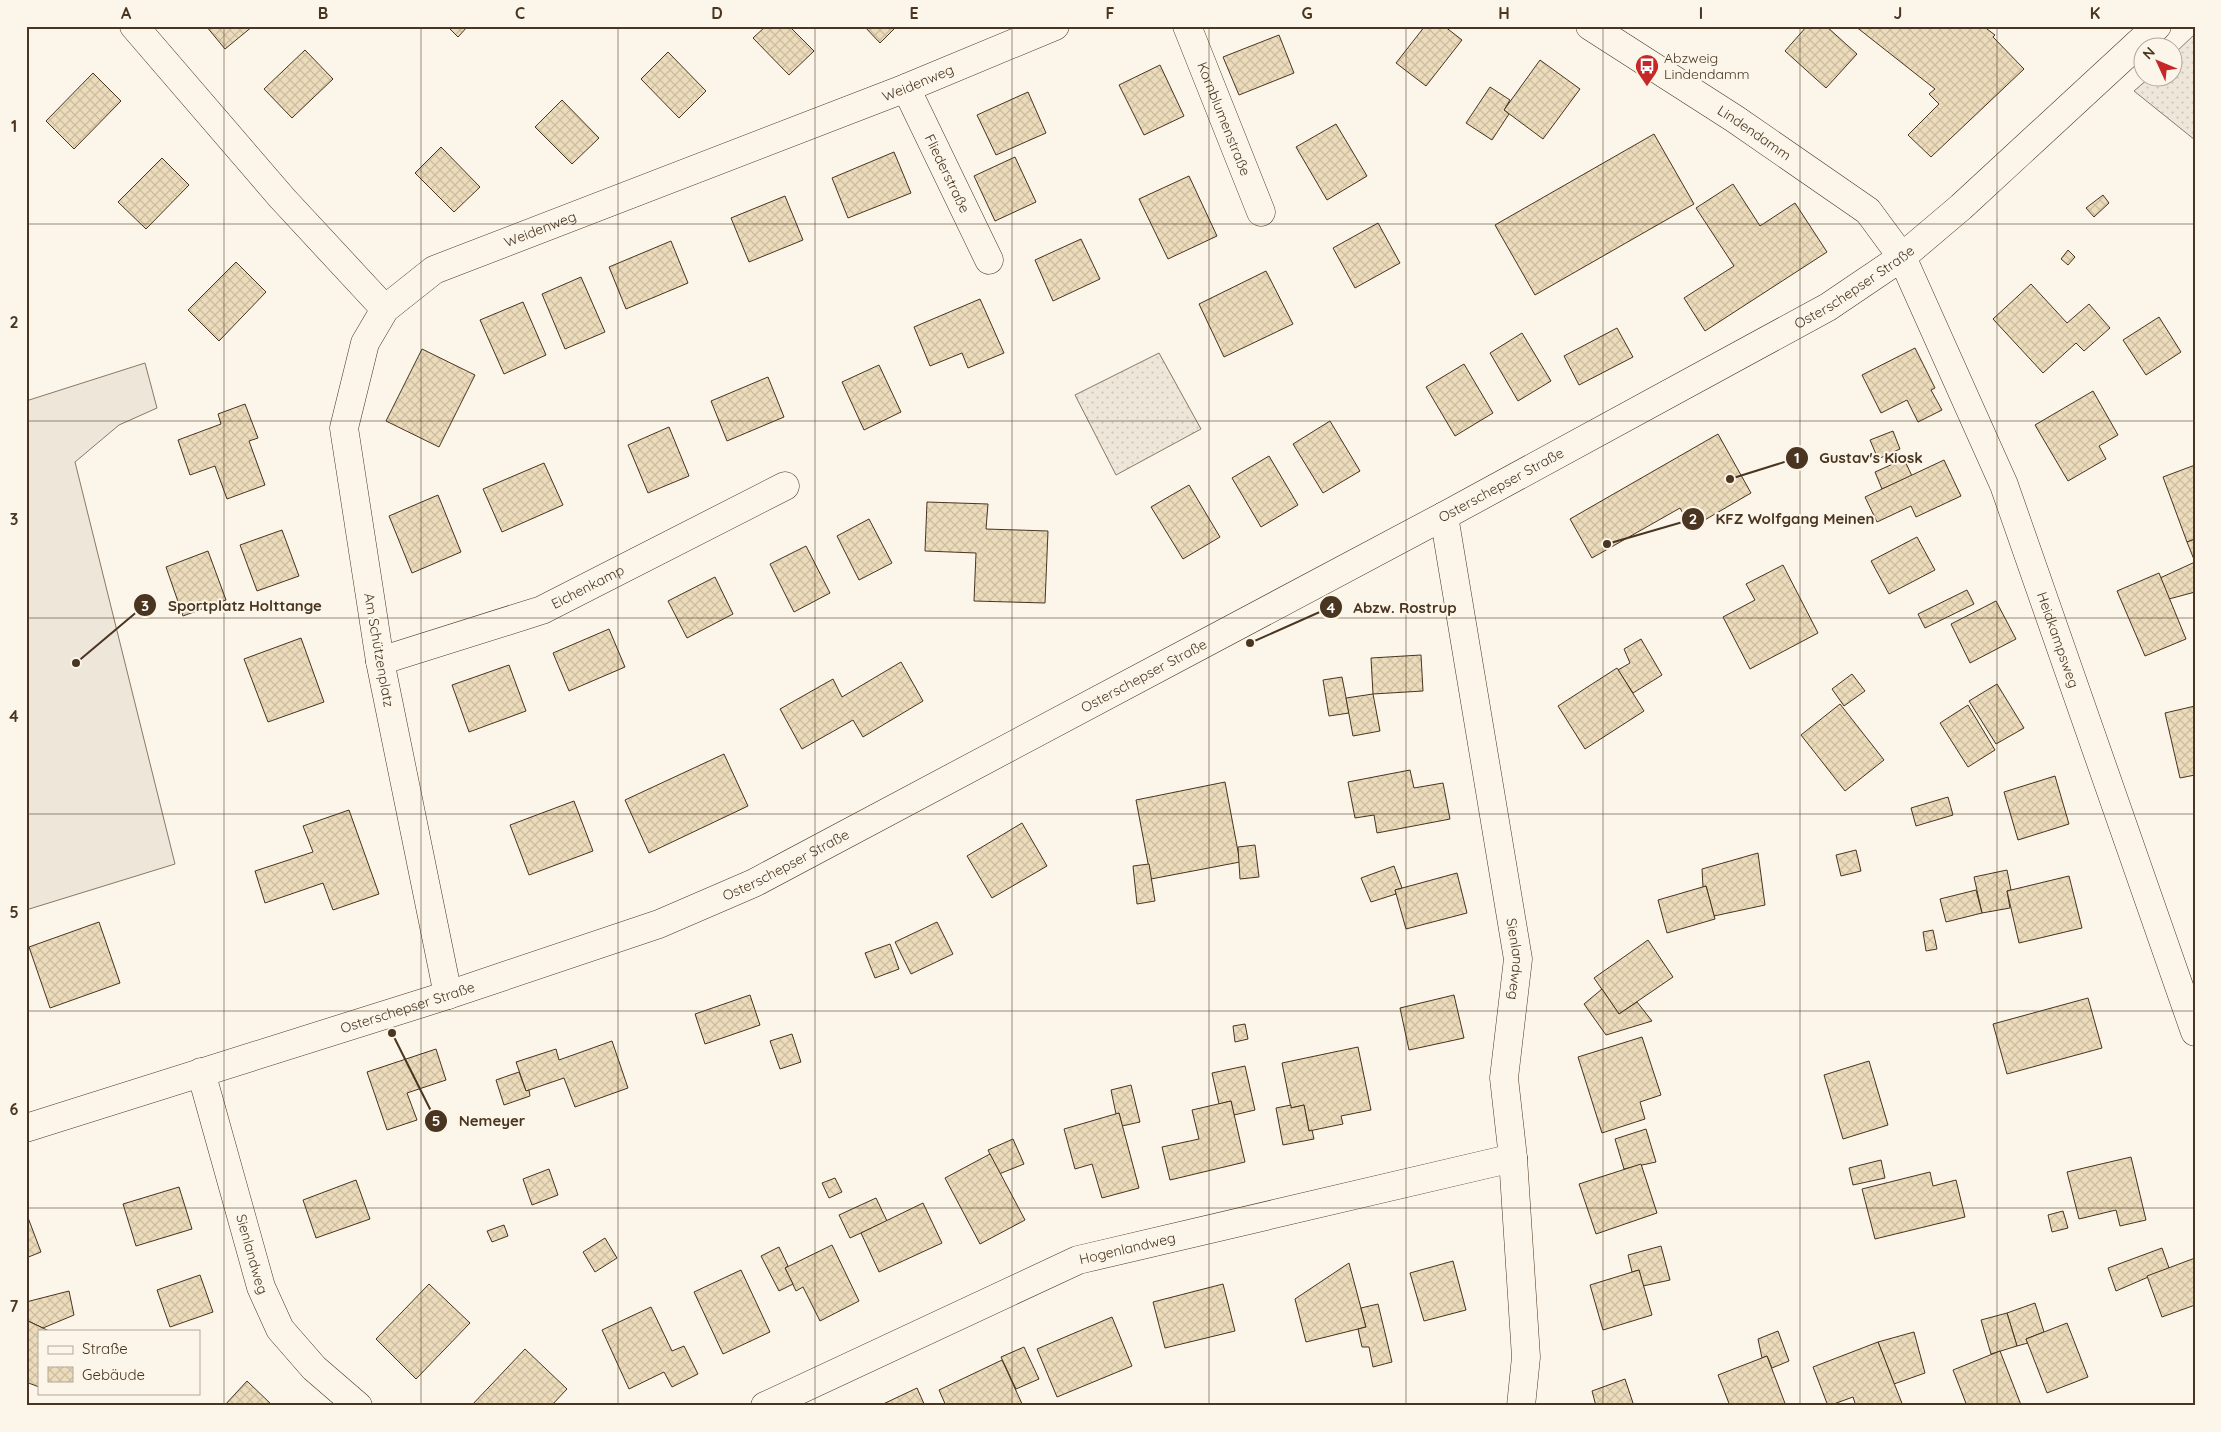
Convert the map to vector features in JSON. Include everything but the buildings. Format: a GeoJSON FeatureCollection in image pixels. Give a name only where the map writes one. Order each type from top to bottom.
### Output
{"type":"FeatureCollection","features":[{"type":"Feature","properties":{"kind":"street"},"geometry":{"type":"LineString","coordinates":[[134,26],[282,198],[385,309]]}},
{"type":"Feature","properties":{"kind":"street","name":"Weidenweg"},"geometry":{"type":"LineString","coordinates":[[385,309],[434,270],[906,88],[1056,26]]}},
{"type":"Feature","properties":{"kind":"street","name":"Kornblumenstraße"},"geometry":{"type":"LineString","coordinates":[[1187,26],[1261,212]]}},
{"type":"Feature","properties":{"kind":"street","name":"Lindendamm"},"geometry":{"type":"LineString","coordinates":[[1590,26],[1735,119],[1868,211],[1902,257]]}},
{"type":"Feature","properties":{"kind":"street","name":"Osterschepser Straße"},"geometry":{"type":"LineString","coordinates":[[26,1128],[448,994],[659,924],[754,884],[1444,516],[1828,307],[1902,257],[1961,207],[2157,26]]}},
{"type":"Feature","properties":{"kind":"street","name":"Fliederstraße"},"geometry":{"type":"LineString","coordinates":[[906,88],[989,260]]}},
{"type":"Feature","properties":{"kind":"street","name":"Heidkampsweg"},"geometry":{"type":"LineString","coordinates":[[1902,257],[2004,485],[2195,1032]]}},
{"type":"Feature","properties":{"kind":"street","name":"Am Schützenplatz"},"geometry":{"type":"LineString","coordinates":[[385,309],[365,344],[344,428],[380,661],[448,994]]}},
{"type":"Feature","properties":{"kind":"street","name":"Eichenkamp"},"geometry":{"type":"LineString","coordinates":[[380,661],[542,610],[785,486]]}},
{"type":"Feature","properties":{"kind":"street","name":"Sienlandweg"},"geometry":{"type":"LineString","coordinates":[[1444,516],[1518,959],[1504,1078],[1513,1158],[1526,1357],[1521,1406]]}},
{"type":"Feature","properties":{"kind":"street","name":"Sienlandweg"},"geometry":{"type":"LineString","coordinates":[[200,1072],[261,1287],[280,1329],[314,1368],[358,1406]]}},
{"type":"Feature","properties":{"kind":"street","name":"Hogenlandweg"},"geometry":{"type":"LineString","coordinates":[[765,1406],[1078,1260],[1513,1158]]}},
{"type":"Feature","properties":{"kind":"shaded area"},"geometry":{"type":"Polygon","coordinates":[[[2195,34],[2195,140],[2134,91],[2137,88],[2184,88],[2184,44],[2195,34]]]}},
{"type":"Feature","properties":{"kind":"shaded area"},"geometry":{"type":"Polygon","coordinates":[[[1159,353],[1201,429],[1116,475],[1075,395],[1159,353]]]}},
{"type":"Feature","properties":{"kind":"shaded area"},"geometry":{"type":"Polygon","coordinates":[[[145,363],[157,408],[119,425],[75,462],[175,864],[26,910],[26,401],[145,363]]]}},
{"type":"Feature","properties":{"kind":"place","name":"Abzweig Lindendamm"},"geometry":{"type":"Point","coordinates":[1647,87]}},
{"type":"Feature","properties":{"kind":"place","name":"Gustav's Kiosk"},"geometry":{"type":"Point","coordinates":[1730,479]}},
{"type":"Feature","properties":{"kind":"place","name":"KFZ Wolfgang Meinen"},"geometry":{"type":"Point","coordinates":[1607,544]}},
{"type":"Feature","properties":{"kind":"place","name":"Abzw. Rostrup"},"geometry":{"type":"Point","coordinates":[1250,643]}},
{"type":"Feature","properties":{"kind":"place","name":"Sportplatz Holttange"},"geometry":{"type":"Point","coordinates":[76,663]}},
{"type":"Feature","properties":{"kind":"place","name":"Nemeyer"},"geometry":{"type":"Point","coordinates":[392,1033]}}]}
